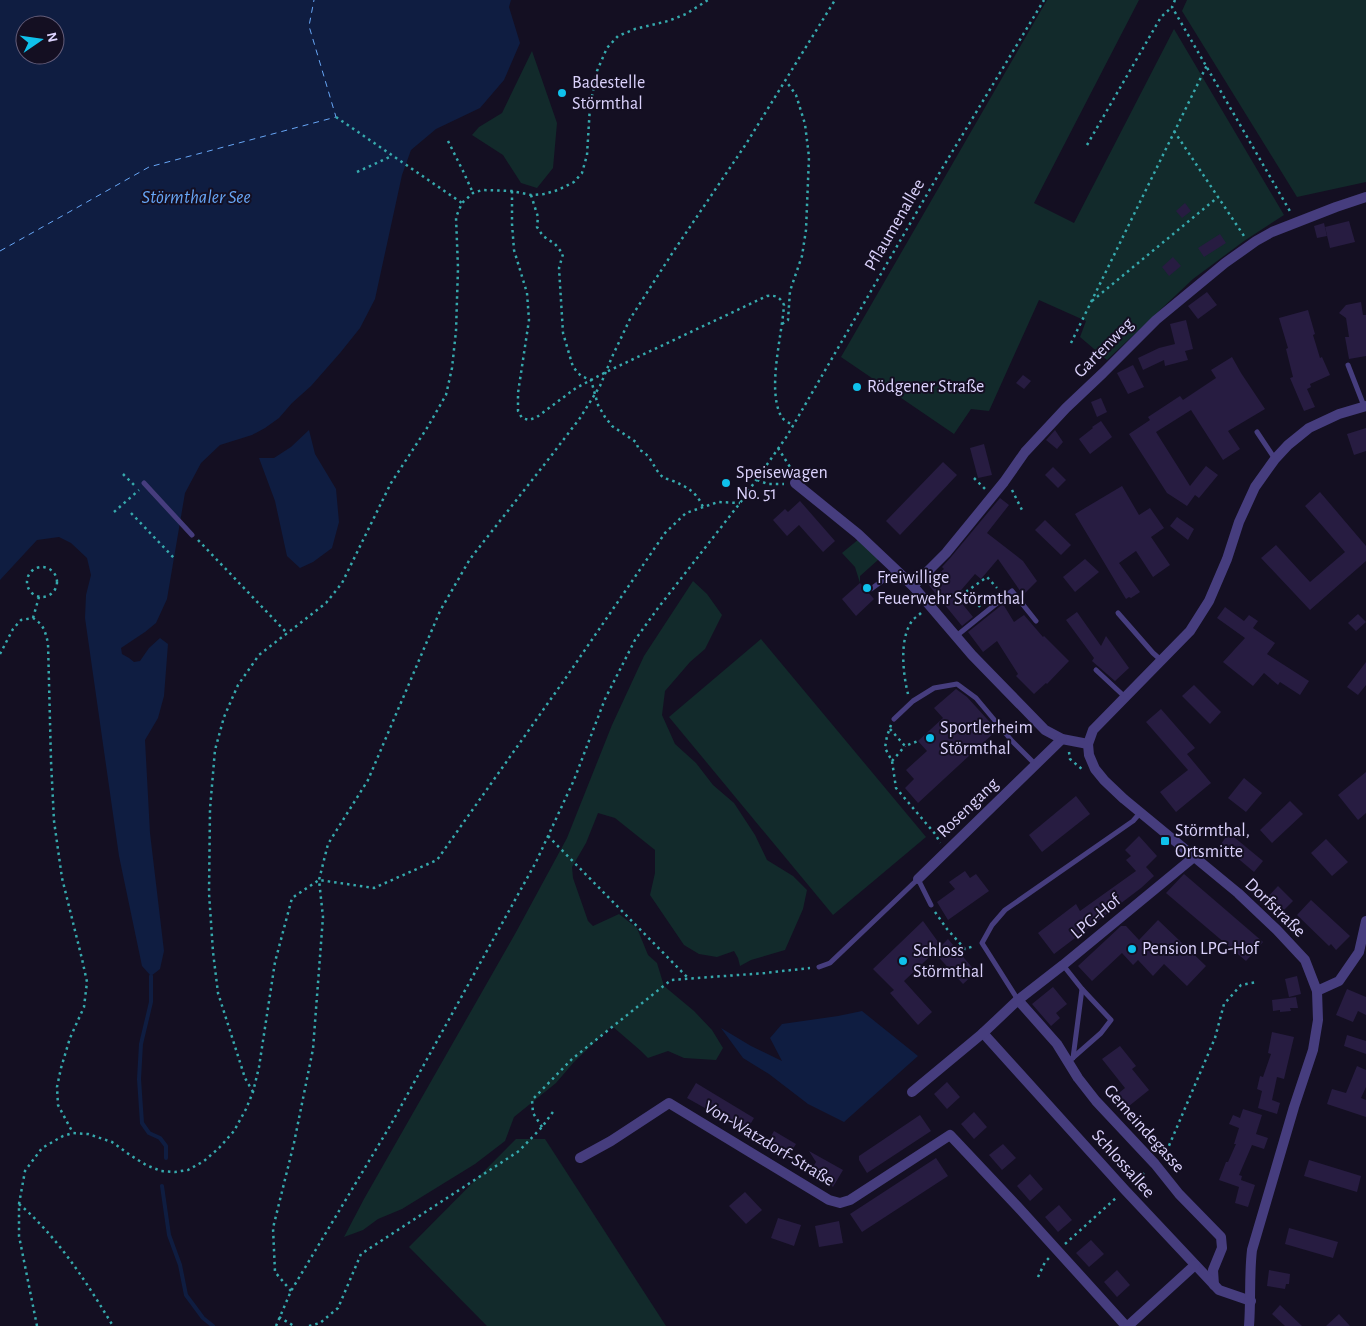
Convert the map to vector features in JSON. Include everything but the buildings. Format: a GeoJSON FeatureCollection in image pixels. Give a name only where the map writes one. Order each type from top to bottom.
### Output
{"type":"FeatureCollection","features":[{"type":"Feature","properties":{"kind":"street","name":"Gartenweg"},"geometry":{"type":"LineString","coordinates":[[913,586],[946,553],[1026,452],[1066,408],[1156,320],[1225,263],[1272,232],[1366,197]]}},
{"type":"Feature","properties":{"kind":"street"},"geometry":{"type":"LineString","coordinates":[[794,483],[858,534],[897,570],[913,586],[955,637],[1045,730],[1062,739],[1088,744],[1093,730],[1190,631],[1209,601],[1227,560],[1239,522],[1255,487],[1275,459],[1288,445],[1309,428],[1339,414],[1365,406]]}},
{"type":"Feature","properties":{"kind":"street","name":"Rosengang"},"geometry":{"type":"LineString","coordinates":[[918,879],[1062,739]]}},
{"type":"Feature","properties":{"kind":"street","name":"Dorfstraße"},"geometry":{"type":"LineString","coordinates":[[1088,744],[1089,755],[1104,780],[1140,813],[1238,893],[1277,930],[1305,960],[1317,991],[1318,1020],[1313,1050],[1294,1107],[1252,1250],[1250,1271],[1251,1302],[1248,1326]]}},
{"type":"Feature","properties":{"kind":"street","name":"LPG-Hof"},"geometry":{"type":"LineString","coordinates":[[912,1092],[983,1033],[1018,1000],[1194,857]]}},
{"type":"Feature","properties":{"kind":"street"},"geometry":{"type":"LineString","coordinates":[[1317,991],[1340,981],[1359,952],[1366,921]]}},
{"type":"Feature","properties":{"kind":"street","name":"Gemeindegasse"},"geometry":{"type":"LineString","coordinates":[[1018,1000],[1070,1060],[1078,1078],[1096,1101],[1221,1237],[1222,1248],[1213,1270],[1214,1285]]}},
{"type":"Feature","properties":{"kind":"street","name":"Schlossallee"},"geometry":{"type":"LineString","coordinates":[[983,1033],[1124,1190],[1214,1285],[1219,1290],[1251,1302]]}},
{"type":"Feature","properties":{"kind":"street","name":"Von-Watzdorf-Straße"},"geometry":{"type":"LineString","coordinates":[[580,1158],[669,1103],[829,1200],[840,1203],[850,1200],[950,1135],[1127,1326],[1195,1265]]}},
{"type":"Feature","properties":{"kind":"lane"},"geometry":{"type":"LineString","coordinates":[[1348,365],[1365,406]]}},
{"type":"Feature","properties":{"kind":"lane"},"geometry":{"type":"LineString","coordinates":[[1257,432],[1275,459]]}},
{"type":"Feature","properties":{"kind":"lane"},"geometry":{"type":"LineString","coordinates":[[144,484],[192,535]]}},
{"type":"Feature","properties":{"kind":"lane"},"geometry":{"type":"LineString","coordinates":[[872,590],[897,570]]}},
{"type":"Feature","properties":{"kind":"lane"},"geometry":{"type":"LineString","coordinates":[[955,637],[1012,591],[1036,621]]}},
{"type":"Feature","properties":{"kind":"lane"},"geometry":{"type":"LineString","coordinates":[[1118,613],[1152,653],[1161,660]]}},
{"type":"Feature","properties":{"kind":"lane"},"geometry":{"type":"LineString","coordinates":[[1096,670],[1125,697]]}},
{"type":"Feature","properties":{"kind":"lane"},"geometry":{"type":"LineString","coordinates":[[894,719],[912,701],[934,688],[958,684],[976,698],[1036,766]]}},
{"type":"Feature","properties":{"kind":"lane"},"geometry":{"type":"LineString","coordinates":[[1018,1000],[982,943],[992,925],[1005,910],[1133,821],[1140,813]]}},
{"type":"Feature","properties":{"kind":"lane"},"geometry":{"type":"LineString","coordinates":[[819,967],[830,963],[918,879],[931,905]]}},
{"type":"Feature","properties":{"kind":"lane"},"geometry":{"type":"LineString","coordinates":[[1063,965],[1111,1020],[1101,1033],[1070,1060]]}},
{"type":"Feature","properties":{"kind":"lane"},"geometry":{"type":"LineString","coordinates":[[1070,1060],[1082,989]]}},
{"type":"Feature","properties":{"kind":"path"},"geometry":{"type":"LineString","coordinates":[[252,1092],[245,1078],[218,993],[213,952],[209,893],[210,809],[215,750],[224,716],[238,685],[259,655],[326,603],[342,583],[391,483],[446,396],[452,368],[456,331],[458,268],[456,217],[462,203],[473,193],[482,190],[512,191],[531,195],[544,194],[574,182],[582,173],[588,155],[590,106],[597,71],[607,48],[618,36],[635,29],[668,22],[686,14],[708,0]]}},
{"type":"Feature","properties":{"kind":"path"},"geometry":{"type":"LineString","coordinates":[[292,1291],[275,1272],[273,1228],[294,1143],[313,1049],[323,917],[319,880],[328,844],[368,780],[440,611],[470,559],[580,418],[600,386],[630,319],[746,144],[835,0]]}},
{"type":"Feature","properties":{"kind":"path","name":"Pflaumenallee"},"geometry":{"type":"LineString","coordinates":[[276,1326],[292,1291],[390,1126],[536,862],[574,780],[605,699],[635,640],[740,503],[778,448],[1044,0]]}},
{"type":"Feature","properties":{"kind":"path"},"geometry":{"type":"LineString","coordinates":[[1086,145],[1161,17],[1175,0]]}},
{"type":"Feature","properties":{"kind":"path"},"geometry":{"type":"LineString","coordinates":[[1172,6],[1297,222]]}},
{"type":"Feature","properties":{"kind":"path"},"geometry":{"type":"LineString","coordinates":[[1071,343],[1207,65]]}},
{"type":"Feature","properties":{"kind":"path"},"geometry":{"type":"LineString","coordinates":[[782,324],[788,320],[790,291],[802,256],[806,230],[809,157],[805,124],[796,95],[785,80]]}},
{"type":"Feature","properties":{"kind":"path"},"geometry":{"type":"LineString","coordinates":[[336,117],[462,203]]}},
{"type":"Feature","properties":{"kind":"path"},"geometry":{"type":"LineString","coordinates":[[1174,131],[1250,245]]}},
{"type":"Feature","properties":{"kind":"path"},"geometry":{"type":"LineString","coordinates":[[448,142],[464,171],[473,193]]}},
{"type":"Feature","properties":{"kind":"path"},"geometry":{"type":"LineString","coordinates":[[357,172],[392,156]]}},
{"type":"Feature","properties":{"kind":"path"},"geometry":{"type":"LineString","coordinates":[[512,191],[514,250],[527,293],[529,320],[518,394],[518,411],[522,418],[529,420],[537,418],[576,388],[606,372],[767,296],[774,295],[780,298],[784,305],[774,380],[775,394],[781,418],[792,425]]}},
{"type":"Feature","properties":{"kind":"path"},"geometry":{"type":"LineString","coordinates":[[531,195],[538,217],[537,227],[543,236],[555,244],[563,254],[559,268],[563,333],[573,367],[581,376],[591,380]]}},
{"type":"Feature","properties":{"kind":"path"},"geometry":{"type":"LineString","coordinates":[[1091,302],[1218,197]]}},
{"type":"Feature","properties":{"kind":"path"},"geometry":{"type":"LineString","coordinates":[[591,380],[598,405],[612,426],[636,442],[639,450],[648,455],[651,462],[664,478],[687,487],[699,497],[703,507]]}},
{"type":"Feature","properties":{"kind":"path"},"geometry":{"type":"LineString","coordinates":[[757,480],[768,484],[794,483],[790,466],[778,448]]}},
{"type":"Feature","properties":{"kind":"path"},"geometry":{"type":"LineString","coordinates":[[763,471],[777,473]]}},
{"type":"Feature","properties":{"kind":"path"},"geometry":{"type":"LineString","coordinates":[[114,512],[140,492],[123,474]]}},
{"type":"Feature","properties":{"kind":"path"},"geometry":{"type":"LineString","coordinates":[[974,478],[992,496]]}},
{"type":"Feature","properties":{"kind":"path"},"geometry":{"type":"LineString","coordinates":[[1004,482],[1012,491],[1023,512]]}},
{"type":"Feature","properties":{"kind":"path"},"geometry":{"type":"LineString","coordinates":[[36,1325],[19,1236],[19,1204],[25,1171],[42,1148],[63,1136],[73,1133],[88,1134],[112,1142],[146,1165],[161,1171],[175,1172],[188,1170],[204,1161],[219,1148],[234,1131],[246,1110],[252,1092],[259,1067],[275,962],[292,898],[319,880],[374,888],[437,860],[665,533],[686,513],[718,502],[740,503]]}},
{"type":"Feature","properties":{"kind":"path"},"geometry":{"type":"LineString","coordinates":[[131,513],[174,558]]}},
{"type":"Feature","properties":{"kind":"path"},"geometry":{"type":"LineString","coordinates":[[192,535],[287,633]]}},
{"type":"Feature","properties":{"kind":"path"},"geometry":{"type":"LineString","coordinates":[[40,567],[47,568],[55,575],[56,585],[53,592],[39,597],[28,588],[28,576],[35,569],[40,567]]}},
{"type":"Feature","properties":{"kind":"path"},"geometry":{"type":"LineString","coordinates":[[954,594],[968,591],[986,577],[996,588]]}},
{"type":"Feature","properties":{"kind":"path"},"geometry":{"type":"LineString","coordinates":[[968,591],[985,613]]}},
{"type":"Feature","properties":{"kind":"path"},"geometry":{"type":"LineString","coordinates":[[33,618],[39,597]]}},
{"type":"Feature","properties":{"kind":"path"},"geometry":{"type":"LineString","coordinates":[[912,701],[908,694],[903,666],[904,641],[912,622],[930,606]]}},
{"type":"Feature","properties":{"kind":"path"},"geometry":{"type":"LineString","coordinates":[[0,654],[14,629],[22,620],[33,618],[41,623],[48,644],[54,821],[62,878],[86,982],[84,1006],[70,1038],[57,1087],[58,1104],[73,1133]]}},
{"type":"Feature","properties":{"kind":"path"},"geometry":{"type":"LineString","coordinates":[[894,719],[887,736],[885,748],[892,761],[896,788],[936,835],[945,853]]}},
{"type":"Feature","properties":{"kind":"path"},"geometry":{"type":"LineString","coordinates":[[890,729],[905,746]]}},
{"type":"Feature","properties":{"kind":"path"},"geometry":{"type":"LineString","coordinates":[[892,761],[905,746],[918,741]]}},
{"type":"Feature","properties":{"kind":"path"},"geometry":{"type":"LineString","coordinates":[[548,836],[688,978]]}},
{"type":"Feature","properties":{"kind":"path"},"geometry":{"type":"LineString","coordinates":[[931,905],[947,929],[965,949],[982,943]]}},
{"type":"Feature","properties":{"kind":"path"},"geometry":{"type":"LineString","coordinates":[[542,1127],[533,1113],[532,1100],[572,1059],[671,980],[819,967]]}},
{"type":"Feature","properties":{"kind":"path"},"geometry":{"type":"LineString","coordinates":[[1038,1277],[1045,1262],[1165,1155],[1215,1038],[1224,1004],[1241,986],[1257,982]]}},
{"type":"Feature","properties":{"kind":"path"},"geometry":{"type":"LineString","coordinates":[[309,1326],[320,1323],[338,1308],[361,1254],[518,1151],[542,1127],[555,1109]]}},
{"type":"Feature","properties":{"kind":"path"},"geometry":{"type":"LineString","coordinates":[[19,1204],[33,1216],[61,1249],[95,1296],[113,1326]]}},
{"type":"Feature","properties":{"kind":"path"},"geometry":{"type":"LineString","coordinates":[[280,1317],[294,1326]]}},
{"type":"Feature","properties":{"kind":"green space"},"geometry":{"type":"Polygon","coordinates":[[[1047,0],[1139,0],[1034,203],[1074,223],[1174,29],[1284,215],[1244,241],[1193,279],[1107,360],[1080,337],[1086,321],[1039,300],[989,411],[971,409],[954,434],[841,357],[1047,0]]]}},
{"type":"Feature","properties":{"kind":"green space"},"geometry":{"type":"Polygon","coordinates":[[[1187,0],[1366,0],[1366,182],[1297,197],[1182,11],[1187,0]]]}},
{"type":"Feature","properties":{"kind":"green space"},"geometry":{"type":"Polygon","coordinates":[[[532,51],[557,123],[553,168],[537,188],[521,183],[503,155],[472,135],[479,127],[502,113],[532,51]]]}},
{"type":"Feature","properties":{"kind":"green space"},"geometry":{"type":"Polygon","coordinates":[[[859,539],[879,559],[860,576],[860,583],[855,567],[842,553],[859,539]]]}},
{"type":"Feature","properties":{"kind":"green space"},"geometry":{"type":"Polygon","coordinates":[[[693,581],[707,594],[722,615],[705,649],[690,662],[665,691],[662,715],[675,744],[696,763],[713,785],[734,803],[755,835],[767,860],[793,876],[807,890],[803,909],[785,950],[751,960],[740,966],[734,951],[717,957],[699,954],[684,945],[650,895],[655,873],[655,850],[615,818],[598,813],[586,843],[572,867],[573,878],[588,921],[593,926],[619,914],[637,928],[648,955],[657,963],[664,986],[694,1011],[712,1030],[723,1048],[716,1060],[684,1058],[668,1051],[648,1058],[612,1026],[574,1062],[556,1083],[514,1117],[505,1141],[475,1164],[402,1209],[378,1219],[363,1230],[344,1237],[567,838],[612,725],[644,656],[693,581]]]}},
{"type":"Feature","properties":{"kind":"green space"},"geometry":{"type":"Polygon","coordinates":[[[761,639],[926,837],[833,915],[669,717],[761,639]]]}},
{"type":"Feature","properties":{"kind":"green space"},"geometry":{"type":"Polygon","coordinates":[[[516,1139],[545,1139],[666,1326],[487,1326],[409,1247],[516,1139]]]}},
{"type":"Feature","properties":{"kind":"water","name":"Störmthaler See"},"geometry":{"type":"Polygon","coordinates":[[[0,0],[511,0],[509,7],[520,43],[504,80],[480,108],[436,129],[411,150],[402,175],[375,299],[360,328],[311,386],[279,418],[252,435],[220,445],[201,463],[185,493],[167,599],[156,623],[121,648],[122,654],[134,662],[140,661],[149,648],[160,638],[168,644],[164,696],[158,718],[145,740],[150,833],[164,951],[160,969],[151,976],[142,966],[119,856],[85,618],[86,595],[91,575],[87,558],[71,543],[59,537],[37,540],[0,580],[0,0]]]}},
{"type":"Feature","properties":{"kind":"water"},"geometry":{"type":"Polygon","coordinates":[[[309,430],[315,454],[336,489],[339,522],[332,548],[313,562],[300,568],[287,556],[275,501],[259,458],[274,458],[291,447],[309,430]]]}},
{"type":"Feature","properties":{"kind":"water"},"geometry":{"type":"Polygon","coordinates":[[[862,1011],[918,1056],[844,1122],[808,1104],[769,1074],[743,1058],[721,1028],[751,1046],[782,1061],[770,1038],[782,1024],[862,1011]]]}},
{"type":"Feature","properties":{"kind":"waterway"},"geometry":{"type":"LineString","coordinates":[[151,976],[151,1002],[141,1044],[139,1079],[142,1123],[149,1133],[160,1138],[166,1146],[166,1158]]}},
{"type":"Feature","properties":{"kind":"waterway"},"geometry":{"type":"LineString","coordinates":[[162,1186],[169,1235],[180,1265],[186,1295],[203,1318],[213,1326]]}},
{"type":"Feature","properties":{"kind":"ferry route"},"geometry":{"type":"LineString","coordinates":[[0,251],[149,167],[336,117],[309,26],[314,0]]}},
{"type":"Feature","properties":{"kind":"place","name":"Badestelle Störmthal"},"geometry":{"type":"Point","coordinates":[562,93]}},
{"type":"Feature","properties":{"kind":"place","name":"Rödgener Straße"},"geometry":{"type":"Point","coordinates":[857,387]}},
{"type":"Feature","properties":{"kind":"place","name":"Speisewagen No. 51"},"geometry":{"type":"Point","coordinates":[726,483]}},
{"type":"Feature","properties":{"kind":"place","name":"Freiwillige Feuerwehr Störmthal"},"geometry":{"type":"Point","coordinates":[867,588]}},
{"type":"Feature","properties":{"kind":"place","name":"Sportlerheim Störmthal"},"geometry":{"type":"Point","coordinates":[930,738]}},
{"type":"Feature","properties":{"kind":"place","name":"Störmthal, Ortsmitte"},"geometry":{"type":"Point","coordinates":[1165,841]}},
{"type":"Feature","properties":{"kind":"place","name":"Pension LPG-Hof"},"geometry":{"type":"Point","coordinates":[1132,949]}},
{"type":"Feature","properties":{"kind":"place","name":"Schloss Störmthal"},"geometry":{"type":"Point","coordinates":[903,961]}}]}
